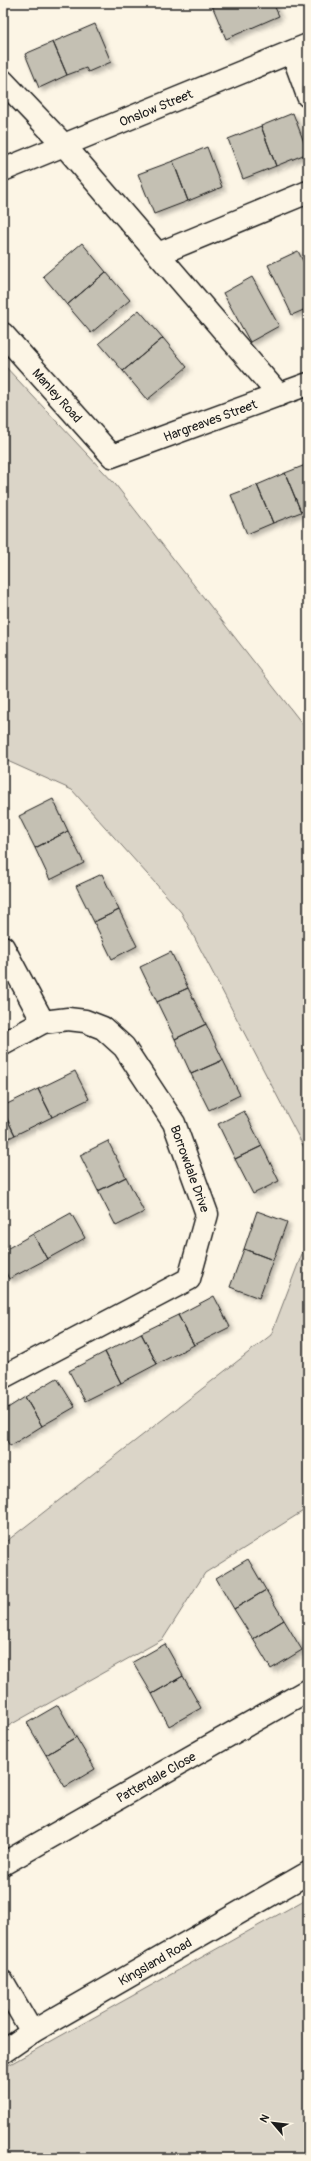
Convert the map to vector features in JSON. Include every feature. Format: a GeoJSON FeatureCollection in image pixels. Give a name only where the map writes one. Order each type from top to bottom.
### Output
{"type":"FeatureCollection","features":[{"type":"Feature","properties":{"kind":"street"},"geometry":{"type":"LineString","coordinates":[[300,49],[308,96]]}},
{"type":"Feature","properties":{"kind":"street","name":"Onslow Street"},"geometry":{"type":"LineString","coordinates":[[3,170],[300,49]]}},
{"type":"Feature","properties":{"kind":"street"},"geometry":{"type":"LineString","coordinates":[[3,81],[64,145],[279,395]]}},
{"type":"Feature","properties":{"kind":"street"},"geometry":{"type":"LineString","coordinates":[[158,254],[308,192]]}},
{"type":"Feature","properties":{"kind":"street","name":"Manley Road"},"geometry":{"type":"LineString","coordinates":[[3,334],[112,456]]}},
{"type":"Feature","properties":{"kind":"street","name":"Hargreaves Street"},"geometry":{"type":"LineString","coordinates":[[112,456],[308,384]]}},
{"type":"Feature","properties":{"kind":"street"},"geometry":{"type":"LineString","coordinates":[[3,947],[43,1022]]}},
{"type":"Feature","properties":{"kind":"street","name":"Borrowdale Drive"},"geometry":{"type":"LineString","coordinates":[[3,1044],[43,1022],[68,1019],[85,1021],[103,1028],[124,1047],[174,1123],[207,1214],[189,1279],[3,1377]]}},
{"type":"Feature","properties":{"kind":"street","name":"Patterdale Close"},"geometry":{"type":"LineString","coordinates":[[3,1864],[308,1690]]}},
{"type":"Feature","properties":{"kind":"street","name":"Kingsland Road"},"geometry":{"type":"LineString","coordinates":[[3,2052],[32,2032],[308,1873]]}},
{"type":"Feature","properties":{"kind":"street"},"geometry":{"type":"LineString","coordinates":[[3,1982],[32,2032]]}},
{"type":"Feature","properties":{"kind":"shaded area"},"geometry":{"type":"Polygon","coordinates":[[[3,364],[115,484],[308,731],[308,1155],[181,912],[72,790],[3,759],[3,364]]]}},
{"type":"Feature","properties":{"kind":"shaded area"},"geometry":{"type":"Polygon","coordinates":[[[308,1238],[308,1508],[205,1573],[163,1639],[3,1729],[3,1544],[271,1335],[308,1238]]]}},
{"type":"Feature","properties":{"kind":"shaded area"},"geometry":{"type":"Polygon","coordinates":[[[308,1898],[308,2158],[3,2158],[3,2068],[308,1898]]]}},
{"type":"Feature","properties":{"kind":"building"},"geometry":{"type":"Polygon","coordinates":[[[211,3],[273,3],[279,16],[226,39],[211,3]]]}},
{"type":"Feature","properties":{"kind":"building"},"geometry":{"type":"Polygon","coordinates":[[[95,24],[111,62],[88,72],[86,68],[67,75],[53,42],[95,24]]]}},
{"type":"Feature","properties":{"kind":"building"},"geometry":{"type":"Polygon","coordinates":[[[53,42],[67,75],[39,88],[25,54],[53,42]]]}},
{"type":"Feature","properties":{"kind":"building"},"geometry":{"type":"Polygon","coordinates":[[[293,113],[308,153],[276,166],[261,126],[293,113]]]}},
{"type":"Feature","properties":{"kind":"building"},"geometry":{"type":"Polygon","coordinates":[[[261,126],[276,166],[243,179],[228,139],[261,126]]]}},
{"type":"Feature","properties":{"kind":"building"},"geometry":{"type":"Polygon","coordinates":[[[207,147],[222,187],[188,201],[173,161],[207,147]]]}},
{"type":"Feature","properties":{"kind":"building"},"geometry":{"type":"Polygon","coordinates":[[[173,161],[188,201],[154,214],[138,174],[173,161]]]}},
{"type":"Feature","properties":{"kind":"building"},"geometry":{"type":"Polygon","coordinates":[[[82,243],[106,272],[67,305],[43,276],[82,243]]]}},
{"type":"Feature","properties":{"kind":"building"},"geometry":{"type":"Polygon","coordinates":[[[298,251],[308,271],[308,308],[292,315],[268,265],[298,251]]]}},
{"type":"Feature","properties":{"kind":"building"},"geometry":{"type":"Polygon","coordinates":[[[106,272],[130,300],[91,333],[67,305],[106,272]]]}},
{"type":"Feature","properties":{"kind":"building"},"geometry":{"type":"Polygon","coordinates":[[[252,277],[279,326],[250,342],[223,293],[252,277]]]}},
{"type":"Feature","properties":{"kind":"building"},"geometry":{"type":"Polygon","coordinates":[[[139,310],[163,338],[123,371],[99,343],[139,310]]]}},
{"type":"Feature","properties":{"kind":"building"},"geometry":{"type":"Polygon","coordinates":[[[163,338],[187,367],[147,400],[123,371],[163,338]]]}},
{"type":"Feature","properties":{"kind":"building"},"geometry":{"type":"Polygon","coordinates":[[[308,464],[308,509],[301,512],[285,473],[308,464]]]}},
{"type":"Feature","properties":{"kind":"building"},"geometry":{"type":"Polygon","coordinates":[[[285,473],[301,512],[273,523],[257,485],[285,473]]]}},
{"type":"Feature","properties":{"kind":"building"},"geometry":{"type":"Polygon","coordinates":[[[257,485],[273,523],[247,534],[231,495],[257,485]]]}},
{"type":"Feature","properties":{"kind":"building"},"geometry":{"type":"Polygon","coordinates":[[[53,799],[68,831],[35,848],[19,816],[53,799]]]}},
{"type":"Feature","properties":{"kind":"building"},"geometry":{"type":"Polygon","coordinates":[[[68,831],[84,863],[50,880],[35,848],[68,831]]]}},
{"type":"Feature","properties":{"kind":"building"},"geometry":{"type":"Polygon","coordinates":[[[102,874],[119,910],[94,922],[76,886],[102,874]]]}},
{"type":"Feature","properties":{"kind":"building"},"geometry":{"type":"Polygon","coordinates":[[[119,910],[137,946],[112,959],[94,922],[119,910]]]}},
{"type":"Feature","properties":{"kind":"building"},"geometry":{"type":"Polygon","coordinates":[[[171,952],[188,988],[157,1002],[140,967],[171,952]]]}},
{"type":"Feature","properties":{"kind":"building"},"geometry":{"type":"Polygon","coordinates":[[[188,988],[206,1024],[175,1039],[157,1002],[188,988]]]}},
{"type":"Feature","properties":{"kind":"building"},"geometry":{"type":"Polygon","coordinates":[[[206,1024],[223,1060],[191,1074],[175,1039],[206,1024]]]}},
{"type":"Feature","properties":{"kind":"building"},"geometry":{"type":"Polygon","coordinates":[[[223,1060],[240,1095],[209,1110],[191,1074],[223,1060]]]}},
{"type":"Feature","properties":{"kind":"building"},"geometry":{"type":"Polygon","coordinates":[[[75,1071],[89,1099],[52,1117],[38,1089],[75,1071]]]}},
{"type":"Feature","properties":{"kind":"building"},"geometry":{"type":"Polygon","coordinates":[[[38,1089],[52,1117],[15,1135],[3,1111],[3,1106],[38,1089]]]}},
{"type":"Feature","properties":{"kind":"building"},"geometry":{"type":"Polygon","coordinates":[[[3,1111],[15,1135],[3,1141],[3,1111]]]}},
{"type":"Feature","properties":{"kind":"building"},"geometry":{"type":"Polygon","coordinates":[[[244,1111],[262,1146],[235,1159],[218,1124],[244,1111]]]}},
{"type":"Feature","properties":{"kind":"building"},"geometry":{"type":"Polygon","coordinates":[[[108,1141],[126,1177],[98,1191],[80,1155],[108,1141]]]}},
{"type":"Feature","properties":{"kind":"building"},"geometry":{"type":"Polygon","coordinates":[[[262,1146],[279,1181],[253,1194],[235,1159],[262,1146]]]}},
{"type":"Feature","properties":{"kind":"building"},"geometry":{"type":"Polygon","coordinates":[[[126,1177],[144,1212],[116,1226],[98,1191],[126,1177]]]}},
{"type":"Feature","properties":{"kind":"building"},"geometry":{"type":"Polygon","coordinates":[[[257,1211],[287,1222],[273,1260],[244,1249],[257,1211]]]}},
{"type":"Feature","properties":{"kind":"building"},"geometry":{"type":"Polygon","coordinates":[[[71,1213],[85,1238],[47,1259],[33,1234],[71,1213]]]}},
{"type":"Feature","properties":{"kind":"building"},"geometry":{"type":"Polygon","coordinates":[[[33,1234],[47,1259],[9,1279],[3,1267],[3,1251],[33,1234]]]}},
{"type":"Feature","properties":{"kind":"building"},"geometry":{"type":"Polygon","coordinates":[[[244,1249],[273,1260],[259,1298],[230,1287],[244,1249]]]}},
{"type":"Feature","properties":{"kind":"building"},"geometry":{"type":"Polygon","coordinates":[[[214,1296],[230,1327],[194,1345],[178,1315],[214,1296]]]}},
{"type":"Feature","properties":{"kind":"building"},"geometry":{"type":"Polygon","coordinates":[[[178,1315],[194,1345],[157,1364],[141,1333],[178,1315]]]}},
{"type":"Feature","properties":{"kind":"building"},"geometry":{"type":"Polygon","coordinates":[[[141,1333],[157,1364],[121,1383],[105,1352],[141,1333]]]}},
{"type":"Feature","properties":{"kind":"building"},"geometry":{"type":"Polygon","coordinates":[[[105,1352],[121,1383],[85,1401],[69,1371],[105,1352]]]}},
{"type":"Feature","properties":{"kind":"building"},"geometry":{"type":"Polygon","coordinates":[[[57,1378],[75,1407],[42,1426],[25,1397],[57,1378]]]}},
{"type":"Feature","properties":{"kind":"building"},"geometry":{"type":"Polygon","coordinates":[[[25,1397],[42,1426],[10,1446],[3,1434],[3,1411],[25,1397]]]}},
{"type":"Feature","properties":{"kind":"building"},"geometry":{"type":"Polygon","coordinates":[[[248,1559],[266,1590],[234,1609],[216,1578],[248,1559]]]}},
{"type":"Feature","properties":{"kind":"building"},"geometry":{"type":"Polygon","coordinates":[[[266,1590],[284,1620],[253,1639],[234,1609],[266,1590]]]}},
{"type":"Feature","properties":{"kind":"building"},"geometry":{"type":"Polygon","coordinates":[[[284,1620],[302,1650],[271,1669],[253,1639],[284,1620]]]}},
{"type":"Feature","properties":{"kind":"building"},"geometry":{"type":"Polygon","coordinates":[[[165,1644],[183,1676],[152,1694],[133,1662],[165,1644]]]}},
{"type":"Feature","properties":{"kind":"building"},"geometry":{"type":"Polygon","coordinates":[[[183,1676],[201,1708],[169,1726],[152,1694],[183,1676]]]}},
{"type":"Feature","properties":{"kind":"building"},"geometry":{"type":"Polygon","coordinates":[[[58,1705],[76,1737],[46,1755],[27,1723],[58,1705]]]}},
{"type":"Feature","properties":{"kind":"building"},"geometry":{"type":"Polygon","coordinates":[[[76,1737],[95,1769],[65,1787],[46,1755],[76,1737]]]}}]}
